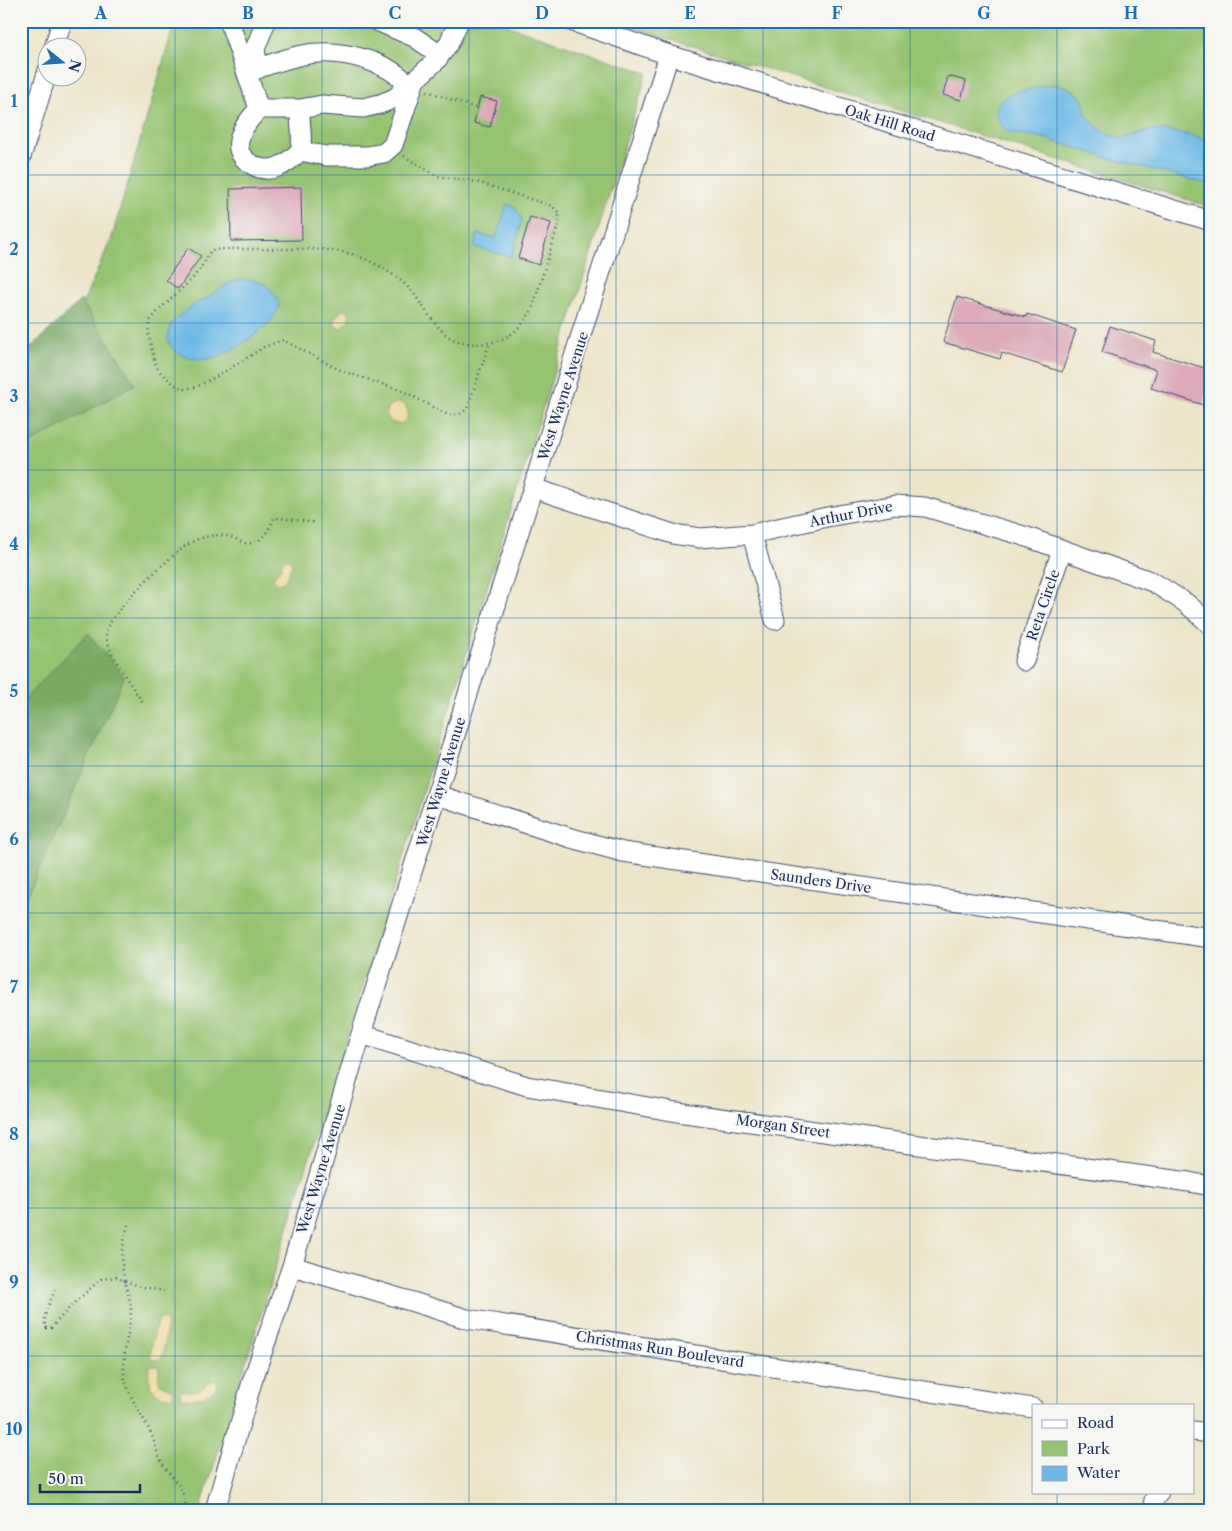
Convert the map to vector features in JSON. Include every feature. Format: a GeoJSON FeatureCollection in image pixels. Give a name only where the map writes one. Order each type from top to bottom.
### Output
{"type":"FeatureCollection","features":[{"type":"Feature","properties":{"kind":"street"},"geometry":{"type":"LineString","coordinates":[[57,38],[62,21]]}},
{"type":"Feature","properties":{"kind":"street"},"geometry":{"type":"LineString","coordinates":[[229,21],[253,70]]}},
{"type":"Feature","properties":{"kind":"street"},"geometry":{"type":"LineString","coordinates":[[259,109],[253,70],[255,49],[266,21]]}},
{"type":"Feature","properties":{"kind":"street"},"geometry":{"type":"LineString","coordinates":[[377,21],[414,37],[433,50]]}},
{"type":"Feature","properties":{"kind":"street"},"geometry":{"type":"LineString","coordinates":[[300,109],[299,120],[302,142],[300,151],[286,164],[266,170],[258,168],[245,160],[239,153],[241,132],[248,120],[259,109],[300,109],[322,105],[364,108],[395,98],[416,85],[436,61],[449,43],[459,21]]}},
{"type":"Feature","properties":{"kind":"street","name":"Oak Hill Road"},"geometry":{"type":"LineString","coordinates":[[571,21],[669,55],[1211,221]]}},
{"type":"Feature","properties":{"kind":"street"},"geometry":{"type":"LineString","coordinates":[[253,70],[295,56],[327,52],[342,53],[373,62],[416,85]]}},
{"type":"Feature","properties":{"kind":"street","name":"West Wayne Avenue"},"geometry":{"type":"LineString","coordinates":[[215,1510],[252,1382],[292,1266],[361,1034],[669,55]]}},
{"type":"Feature","properties":{"kind":"street"},"geometry":{"type":"LineString","coordinates":[[300,151],[326,156],[367,156],[384,153],[393,145],[416,85]]}},
{"type":"Feature","properties":{"kind":"street"},"geometry":{"type":"LineString","coordinates":[[21,157],[42,88]]}},
{"type":"Feature","properties":{"kind":"street","name":"Arthur Drive"},"geometry":{"type":"LineString","coordinates":[[533,488],[673,534],[700,538],[752,534],[827,517],[896,505],[925,507],[1024,536],[1153,582],[1186,603],[1211,625]]}},
{"type":"Feature","properties":{"kind":"street"},"geometry":{"type":"LineString","coordinates":[[752,534],[775,620]]}},
{"type":"Feature","properties":{"kind":"street","name":"Reta Circle"},"geometry":{"type":"LineString","coordinates":[[1024,661],[1062,550]]}},
{"type":"Feature","properties":{"kind":"street","name":"Saunders Drive"},"geometry":{"type":"LineString","coordinates":[[437,795],[571,838],[623,852],[1211,938]]}},
{"type":"Feature","properties":{"kind":"street","name":"Morgan Street"},"geometry":{"type":"LineString","coordinates":[[361,1034],[527,1086],[677,1112],[1211,1186]]}},
{"type":"Feature","properties":{"kind":"street","name":"Christmas Run Boulevard"},"geometry":{"type":"LineString","coordinates":[[292,1266],[467,1319],[1032,1408]]}},
{"type":"Feature","properties":{"kind":"street"},"geometry":{"type":"LineString","coordinates":[[1194,1431],[1211,1434]]}},
{"type":"Feature","properties":{"kind":"path"},"geometry":{"type":"LineString","coordinates":[[416,85],[435,94],[476,108]]}},
{"type":"Feature","properties":{"kind":"path"},"geometry":{"type":"LineString","coordinates":[[398,153],[437,176],[477,182],[549,205],[559,213],[559,222],[532,310],[512,334],[496,341],[476,343],[450,338],[403,282],[365,259],[352,255],[324,250],[222,249],[211,250],[194,278],[158,311],[150,321],[148,333],[155,363],[159,371],[175,385],[184,389],[196,386],[221,374],[264,347],[283,340],[342,371],[403,391],[448,415],[460,414],[467,409],[490,342]]}},
{"type":"Feature","properties":{"kind":"path"},"geometry":{"type":"LineString","coordinates":[[142,701],[112,653],[106,634],[109,623],[146,581],[187,545],[204,537],[231,536],[244,543],[251,543],[260,540],[269,531],[274,518],[317,523]]}},
{"type":"Feature","properties":{"kind":"path"},"geometry":{"type":"LineString","coordinates":[[128,1225],[122,1264],[124,1281],[130,1296],[131,1311],[128,1341],[124,1357],[125,1382],[150,1432],[164,1466],[178,1484],[184,1498],[186,1510]]}},
{"type":"Feature","properties":{"kind":"path"},"geometry":{"type":"LineString","coordinates":[[55,1290],[44,1323],[46,1328],[51,1328],[71,1306],[101,1280],[116,1276],[124,1281],[164,1291]]}},
{"type":"Feature","properties":{"kind":"green space"},"geometry":{"type":"Polygon","coordinates":[[[175,21],[495,21],[647,73],[200,1510],[21,1510],[21,406],[51,376],[112,237],[175,21]]]}},
{"type":"Feature","properties":{"kind":"green space"},"geometry":{"type":"Polygon","coordinates":[[[612,21],[1211,21],[1211,207],[612,21]]]}},
{"type":"Feature","properties":{"kind":"green space"},"geometry":{"type":"Polygon","coordinates":[[[81,300],[135,384],[21,449],[21,357],[81,300]]]}},
{"type":"Feature","properties":{"kind":"green space"},"geometry":{"type":"Polygon","coordinates":[[[88,633],[124,677],[21,910],[21,703],[88,633]]]}},
{"type":"Feature","properties":{"kind":"sand"},"geometry":{"type":"Polygon","coordinates":[[[343,310],[350,313],[345,325],[341,328],[335,325],[334,320],[343,310]]]}},
{"type":"Feature","properties":{"kind":"sand"},"geometry":{"type":"Polygon","coordinates":[[[398,402],[406,406],[408,414],[406,420],[398,424],[389,419],[386,414],[387,407],[398,402]]]}},
{"type":"Feature","properties":{"kind":"sand"},"geometry":{"type":"Polygon","coordinates":[[[287,558],[292,562],[290,569],[285,581],[278,584],[273,580],[282,562],[287,558]]]}},
{"type":"Feature","properties":{"kind":"sand"},"geometry":{"type":"Polygon","coordinates":[[[159,1319],[164,1319],[167,1323],[163,1355],[161,1359],[154,1360],[150,1355],[159,1319]]]}},
{"type":"Feature","properties":{"kind":"sand"},"geometry":{"type":"Polygon","coordinates":[[[152,1365],[158,1366],[161,1385],[174,1390],[171,1397],[160,1395],[152,1388],[149,1379],[149,1367],[152,1365]]]}},
{"type":"Feature","properties":{"kind":"sand"},"geometry":{"type":"Polygon","coordinates":[[[213,1380],[217,1382],[217,1387],[200,1398],[180,1398],[180,1391],[198,1391],[213,1380]]]}},
{"type":"Feature","properties":{"kind":"water"},"geometry":{"type":"Polygon","coordinates":[[[1054,84],[1076,92],[1082,100],[1091,121],[1103,131],[1116,137],[1124,138],[1146,131],[1162,130],[1187,134],[1211,141],[1211,185],[1105,157],[1041,137],[1009,133],[999,122],[996,113],[998,105],[1003,99],[1021,91],[1054,84]]]}},
{"type":"Feature","properties":{"kind":"water"},"geometry":{"type":"Polygon","coordinates":[[[507,204],[515,207],[522,220],[512,257],[474,247],[478,234],[496,238],[507,204]]]}},
{"type":"Feature","properties":{"kind":"water"},"geometry":{"type":"Polygon","coordinates":[[[248,279],[266,285],[279,302],[275,315],[259,332],[225,353],[206,359],[185,357],[174,350],[169,342],[168,333],[172,324],[181,314],[232,282],[248,279]]]}},
{"type":"Feature","properties":{"kind":"building"},"geometry":{"type":"Polygon","coordinates":[[[948,76],[966,81],[961,100],[943,95],[948,76]]]}},
{"type":"Feature","properties":{"kind":"building"},"geometry":{"type":"Polygon","coordinates":[[[480,97],[497,101],[490,127],[474,123],[480,97]]]}},
{"type":"Feature","properties":{"kind":"building"},"geometry":{"type":"Polygon","coordinates":[[[301,187],[302,240],[231,241],[230,189],[301,187]]]}},
{"type":"Feature","properties":{"kind":"building"},"geometry":{"type":"Polygon","coordinates":[[[530,217],[551,223],[539,265],[518,258],[530,217]]]}},
{"type":"Feature","properties":{"kind":"building"},"geometry":{"type":"Polygon","coordinates":[[[188,248],[201,256],[178,289],[166,280],[188,248]]]}},
{"type":"Feature","properties":{"kind":"building"},"geometry":{"type":"Polygon","coordinates":[[[957,297],[1026,317],[1027,314],[1076,330],[1062,372],[1002,353],[1000,359],[943,342],[957,297]]]}},
{"type":"Feature","properties":{"kind":"building"},"geometry":{"type":"Polygon","coordinates":[[[1110,326],[1156,341],[1153,352],[1211,370],[1211,379],[1203,405],[1151,388],[1157,370],[1102,352],[1110,326]]]}}]}
